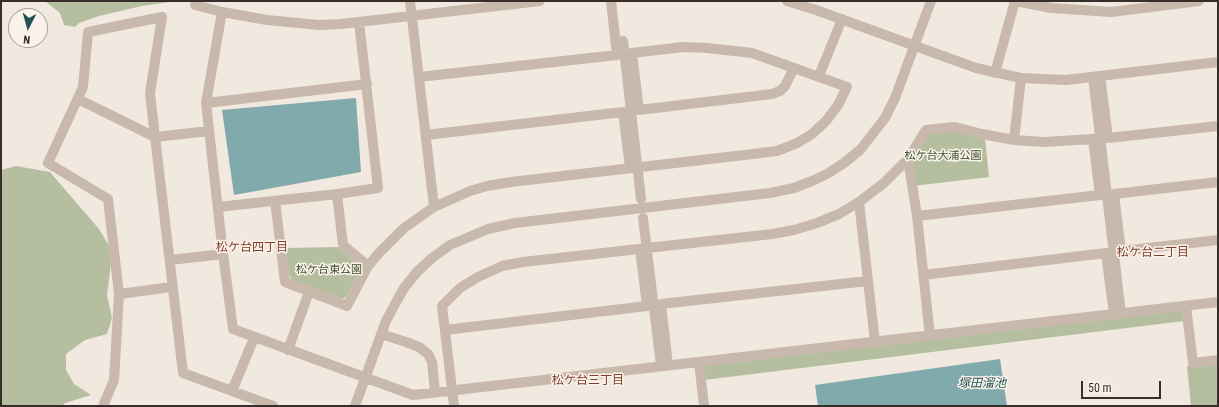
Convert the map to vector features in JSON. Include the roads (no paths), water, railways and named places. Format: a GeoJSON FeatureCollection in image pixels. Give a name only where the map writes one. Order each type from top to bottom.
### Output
{"type":"FeatureCollection","features":[{"type":"Feature","properties":{"kind":"street"},"geometry":{"type":"LineString","coordinates":[[410,1],[434,207]]}},
{"type":"Feature","properties":{"kind":"street"},"geometry":{"type":"LineString","coordinates":[[196,3],[222,12],[268,20],[304,24],[341,24],[540,1]]}},
{"type":"Feature","properties":{"kind":"street"},"geometry":{"type":"LineString","coordinates":[[419,77],[617,55],[611,1]]}},
{"type":"Feature","properties":{"kind":"street"},"geometry":{"type":"LineString","coordinates":[[618,1],[634,168]]}},
{"type":"Feature","properties":{"kind":"street"},"geometry":{"type":"LineString","coordinates":[[787,1],[818,5],[842,19],[914,46],[976,68],[1021,78],[1066,80],[1218,62]]}},
{"type":"Feature","properties":{"kind":"street"},"geometry":{"type":"LineString","coordinates":[[355,406],[386,321],[404,288],[417,272],[432,258],[450,245],[488,229],[515,223],[770,193],[794,188],[827,174],[844,163],[860,150],[885,118],[895,98],[931,1]]}},
{"type":"Feature","properties":{"kind":"street"},"geometry":{"type":"LineString","coordinates":[[995,73],[1015,1],[1051,8],[1111,12],[1199,1]]}},
{"type":"Feature","properties":{"kind":"street"},"geometry":{"type":"LineString","coordinates":[[222,12],[206,103],[222,254],[233,329],[254,338],[413,395],[1218,302]]}},
{"type":"Feature","properties":{"kind":"street"},"geometry":{"type":"LineString","coordinates":[[103,406],[114,380],[119,294],[108,199],[48,163],[83,87],[88,32],[162,17],[150,93],[183,373],[273,406]]}},
{"type":"Feature","properties":{"kind":"street"},"geometry":{"type":"LineString","coordinates":[[819,76],[842,19]]}},
{"type":"Feature","properties":{"kind":"street"},"geometry":{"type":"LineString","coordinates":[[218,207],[378,188],[359,22]]}},
{"type":"Feature","properties":{"kind":"street"},"geometry":{"type":"LineString","coordinates":[[274,201],[284,282],[347,306],[368,266],[404,228],[434,207],[470,191],[487,186],[777,151],[797,143],[812,134],[826,121],[838,105],[847,88],[819,76],[752,53],[682,47],[632,53],[639,110],[772,94],[780,91],[785,86],[794,68]]}},
{"type":"Feature","properties":{"kind":"street"},"geometry":{"type":"LineString","coordinates":[[1097,76],[1108,138],[1218,126]]}},
{"type":"Feature","properties":{"kind":"street"},"geometry":{"type":"LineString","coordinates":[[1097,76],[1118,314]]}},
{"type":"Feature","properties":{"kind":"street"},"geometry":{"type":"LineString","coordinates":[[1014,140],[1021,78]]}},
{"type":"Feature","properties":{"kind":"street"},"geometry":{"type":"LineString","coordinates":[[206,103],[367,84]]}},
{"type":"Feature","properties":{"kind":"street"},"geometry":{"type":"LineString","coordinates":[[78,100],[155,137],[209,131]]}},
{"type":"Feature","properties":{"kind":"street"},"geometry":{"type":"LineString","coordinates":[[426,135],[623,112],[641,199]]}},
{"type":"Feature","properties":{"kind":"street"},"geometry":{"type":"LineString","coordinates":[[454,406],[442,306],[460,288],[478,276],[502,266],[523,262],[772,234],[794,230],[839,214],[859,202],[884,183],[908,158],[926,130],[955,126],[982,134],[1014,140],[1052,142],[1093,139],[1100,195],[917,216]]}},
{"type":"Feature","properties":{"kind":"street"},"geometry":{"type":"LineString","coordinates":[[908,158],[917,216],[930,336]]}},
{"type":"Feature","properties":{"kind":"street"},"geometry":{"type":"LineString","coordinates":[[1218,182],[1114,194],[1121,251],[1218,240]]}},
{"type":"Feature","properties":{"kind":"street"},"geometry":{"type":"LineString","coordinates":[[337,194],[343,246],[368,266]]}},
{"type":"Feature","properties":{"kind":"street"},"geometry":{"type":"LineString","coordinates":[[859,202],[875,342]]}},
{"type":"Feature","properties":{"kind":"street"},"geometry":{"type":"LineString","coordinates":[[445,330],[647,306],[643,218]]}},
{"type":"Feature","properties":{"kind":"street"},"geometry":{"type":"LineString","coordinates":[[644,249],[664,366]]}},
{"type":"Feature","properties":{"kind":"street"},"geometry":{"type":"LineString","coordinates":[[923,274],[1106,253],[1118,314]]}},
{"type":"Feature","properties":{"kind":"street"},"geometry":{"type":"LineString","coordinates":[[170,260],[222,254]]}},
{"type":"Feature","properties":{"kind":"street"},"geometry":{"type":"LineString","coordinates":[[664,366],[661,304],[868,281]]}},
{"type":"Feature","properties":{"kind":"street"},"geometry":{"type":"LineString","coordinates":[[119,294],[172,287]]}},
{"type":"Feature","properties":{"kind":"street"},"geometry":{"type":"LineString","coordinates":[[288,350],[309,292]]}},
{"type":"Feature","properties":{"kind":"street"},"geometry":{"type":"LineString","coordinates":[[1186,306],[1193,363],[1218,360]]}},
{"type":"Feature","properties":{"kind":"street"},"geometry":{"type":"LineString","coordinates":[[381,334],[419,347],[428,354],[432,362],[435,392]]}},
{"type":"Feature","properties":{"kind":"street"},"geometry":{"type":"LineString","coordinates":[[232,391],[254,338]]}},
{"type":"Feature","properties":{"kind":"street"},"geometry":{"type":"LineString","coordinates":[[699,362],[704,406]]}},
{"type":"Feature","properties":{"kind":"water"},"geometry":{"type":"Polygon","coordinates":[[[356,98],[361,172],[234,195],[222,110],[356,98]]]}},
{"type":"Feature","properties":{"kind":"water","name":"塚田溜池"},"geometry":{"type":"Polygon","coordinates":[[[1000,359],[1007,406],[818,406],[815,385],[1000,359]]]}},
{"type":"Feature","properties":{"kind":"district","name":"松ケ台四丁目"},"geometry":{"type":"Point","coordinates":[252,248]}},
{"type":"Feature","properties":{"kind":"district","name":"松ケ台二丁目"},"geometry":{"type":"Point","coordinates":[1153,253]}},
{"type":"Feature","properties":{"kind":"district","name":"松ケ台三丁目"},"geometry":{"type":"Point","coordinates":[588,381]}},
{"type":"Feature","properties":{"kind":"park label","name":"松ケ台大浦公園"},"geometry":{"type":"Point","coordinates":[943,156]}},
{"type":"Feature","properties":{"kind":"park label","name":"松ケ台東公園"},"geometry":{"type":"Point","coordinates":[329,270]}}]}
